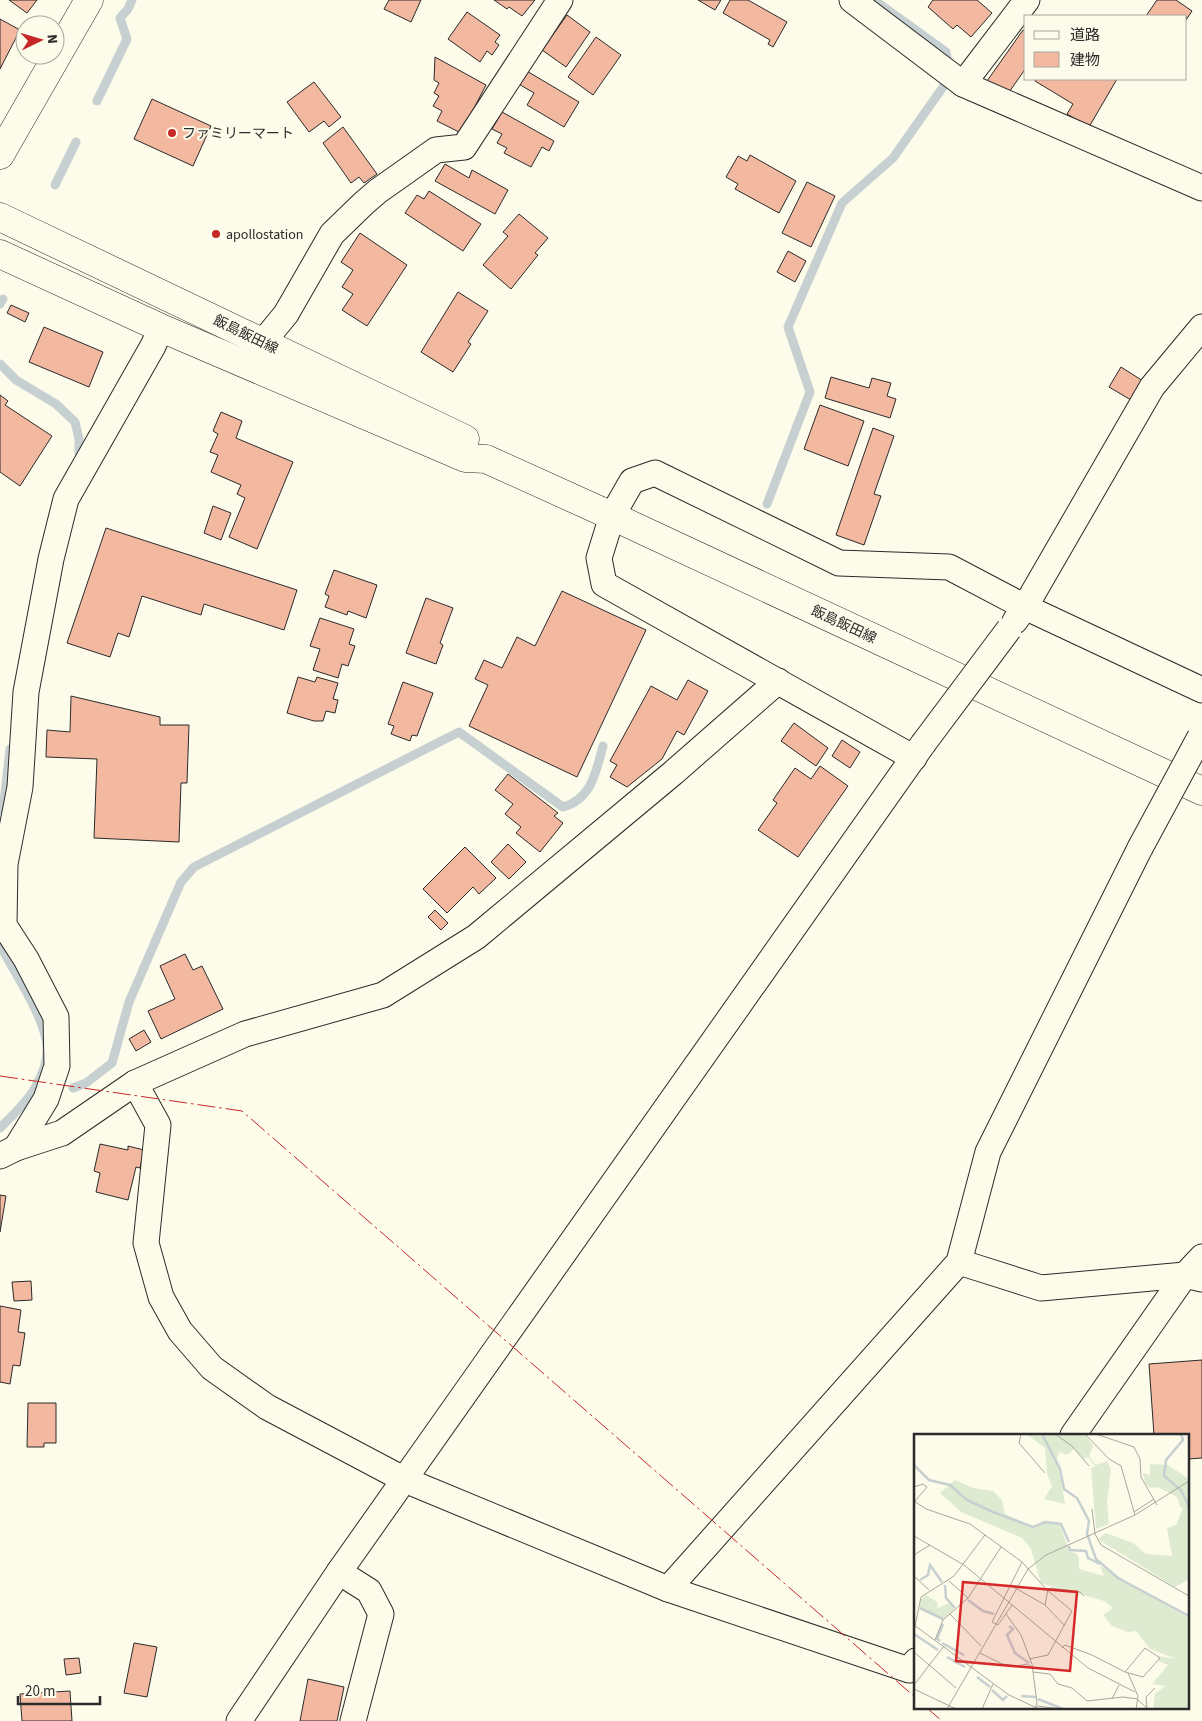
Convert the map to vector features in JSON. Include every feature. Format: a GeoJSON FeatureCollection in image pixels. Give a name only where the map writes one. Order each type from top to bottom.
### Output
{"type":"FeatureCollection","features":[{"type":"Feature","properties":{"kind":"main road"},"geometry":{"type":"LineString","coordinates":[[0,156],[89,0]]}},
{"type":"Feature","properties":{"kind":"main road","name":"飯島飯田線"},"geometry":{"type":"LineString","coordinates":[[0,217],[470,441],[486,459]]}},
{"type":"Feature","properties":{"kind":"main road","name":"飯島飯田線"},"geometry":{"type":"LineString","coordinates":[[0,254],[161,328],[465,458],[486,459],[1202,791]]}},
{"type":"Feature","properties":{"kind":"street"},"geometry":{"type":"LineString","coordinates":[[263,342],[286,314],[332,234],[378,191],[436,150],[464,147],[560,0]]}},
{"type":"Feature","properties":{"kind":"street"},"geometry":{"type":"LineString","coordinates":[[852,0],[963,84],[1202,188]]}},
{"type":"Feature","properties":{"kind":"street"},"geometry":{"type":"LineString","coordinates":[[963,84],[1027,0]]}},
{"type":"Feature","properties":{"kind":"street"},"geometry":{"type":"LineString","coordinates":[[239,1721],[339,1572],[919,751],[1009,629],[1024,607],[1152,388],[1202,327]]}},
{"type":"Feature","properties":{"kind":"street"},"geometry":{"type":"LineString","coordinates":[[8,1152],[46,1099],[57,1066],[56,1017],[26,959],[4,925],[4,864],[20,787],[26,692],[51,559],[66,499],[153,346],[161,328]]}},
{"type":"Feature","properties":{"kind":"street"},"geometry":{"type":"LineString","coordinates":[[919,751],[778,681],[604,584],[599,558],[612,516],[632,481],[655,473],[839,563],[949,568],[1024,607],[1202,690]]}},
{"type":"Feature","properties":{"kind":"street"},"geometry":{"type":"LineString","coordinates":[[8,1152],[62,1133],[135,1083],[245,1034],[383,995],[476,937],[673,773],[778,681]]}},
{"type":"Feature","properties":{"kind":"street"},"geometry":{"type":"LineString","coordinates":[[668,1589],[959,1262],[988,1152],[1140,848],[1201,735]]}},
{"type":"Feature","properties":{"kind":"street"},"geometry":{"type":"LineString","coordinates":[[135,1083],[158,1125],[146,1243],[161,1296],[180,1331],[212,1368],[267,1408],[405,1480],[668,1589],[909,1670],[914,1664]]}},
{"type":"Feature","properties":{"kind":"street"},"geometry":{"type":"LineString","coordinates":[[1074,1434],[1193,1277],[1202,1257]]}},
{"type":"Feature","properties":{"kind":"street"},"geometry":{"type":"LineString","coordinates":[[959,1262],[1041,1288],[1193,1277]]}},
{"type":"Feature","properties":{"kind":"street"},"geometry":{"type":"LineString","coordinates":[[339,1572],[369,1591],[381,1614],[353,1721]]}},
{"type":"Feature","properties":{"kind":"building"},"geometry":{"type":"Polygon","coordinates":[[[9,0],[37,0],[27,13],[9,0]]]}},
{"type":"Feature","properties":{"kind":"building"},"geometry":{"type":"Polygon","coordinates":[[[389,0],[421,0],[411,22],[384,9],[389,0]]]}},
{"type":"Feature","properties":{"kind":"building"},"geometry":{"type":"Polygon","coordinates":[[[494,0],[535,0],[522,16],[494,0]]]}},
{"type":"Feature","properties":{"kind":"building"},"geometry":{"type":"Polygon","coordinates":[[[698,0],[721,0],[715,10],[698,0]]]}},
{"type":"Feature","properties":{"kind":"building"},"geometry":{"type":"Polygon","coordinates":[[[730,0],[748,0],[787,22],[773,47],[768,44],[770,40],[723,13],[730,0]]]}},
{"type":"Feature","properties":{"kind":"building"},"geometry":{"type":"Polygon","coordinates":[[[933,0],[977,0],[992,13],[971,37],[957,25],[953,29],[928,7],[933,0]]]}},
{"type":"Feature","properties":{"kind":"building"},"geometry":{"type":"Polygon","coordinates":[[[1157,0],[1176,0],[1192,11],[1187,18],[1187,15],[1147,15],[1157,0]]]}},
{"type":"Feature","properties":{"kind":"building"},"geometry":{"type":"Polygon","coordinates":[[[467,12],[500,35],[495,42],[499,45],[492,55],[487,51],[480,62],[448,39],[467,12]]]}},
{"type":"Feature","properties":{"kind":"building"},"geometry":{"type":"Polygon","coordinates":[[[567,15],[590,32],[566,67],[542,50],[567,15]]]}},
{"type":"Feature","properties":{"kind":"building"},"geometry":{"type":"Polygon","coordinates":[[[0,19],[15,27],[15,40],[0,69],[0,19]]]}},
{"type":"Feature","properties":{"kind":"building"},"geometry":{"type":"Polygon","coordinates":[[[1024,31],[1024,71],[1007,95],[987,81],[1024,31]]]}},
{"type":"Feature","properties":{"kind":"building"},"geometry":{"type":"Polygon","coordinates":[[[596,37],[621,55],[593,95],[568,77],[596,37]]]}},
{"type":"Feature","properties":{"kind":"building"},"geometry":{"type":"Polygon","coordinates":[[[435,57],[486,85],[461,133],[437,121],[442,111],[433,106],[439,96],[434,93],[439,83],[434,80],[435,57]]]}},
{"type":"Feature","properties":{"kind":"building"},"geometry":{"type":"Polygon","coordinates":[[[525,70],[579,102],[564,127],[527,105],[534,93],[517,83],[525,70]]]}},
{"type":"Feature","properties":{"kind":"building"},"geometry":{"type":"Polygon","coordinates":[[[1116,80],[1089,127],[1067,114],[1073,104],[1035,81],[1116,80]]]}},
{"type":"Feature","properties":{"kind":"building"},"geometry":{"type":"Polygon","coordinates":[[[314,82],[341,117],[329,127],[324,121],[309,132],[287,102],[314,82]]]}},
{"type":"Feature","properties":{"kind":"building","name":"ファミリーマート"},"geometry":{"type":"Polygon","coordinates":[[[152,99],[211,126],[193,166],[134,139],[152,99]]]}},
{"type":"Feature","properties":{"kind":"building"},"geometry":{"type":"Polygon","coordinates":[[[502,112],[554,141],[549,151],[542,147],[531,167],[504,153],[507,148],[497,143],[502,134],[492,129],[502,112]]]}},
{"type":"Feature","properties":{"kind":"building"},"geometry":{"type":"Polygon","coordinates":[[[343,127],[377,174],[364,183],[359,177],[351,183],[323,143],[343,127]]]}},
{"type":"Feature","properties":{"kind":"building"},"geometry":{"type":"Polygon","coordinates":[[[750,155],[796,181],[779,213],[735,189],[738,184],[726,177],[738,156],[747,161],[750,155]]]}},
{"type":"Feature","properties":{"kind":"building"},"geometry":{"type":"Polygon","coordinates":[[[445,164],[469,178],[472,170],[508,190],[495,214],[435,181],[445,164]]]}},
{"type":"Feature","properties":{"kind":"building"},"geometry":{"type":"Polygon","coordinates":[[[807,182],[835,196],[811,247],[782,233],[807,182]]]}},
{"type":"Feature","properties":{"kind":"building"},"geometry":{"type":"Polygon","coordinates":[[[429,191],[481,224],[463,251],[405,213],[417,195],[424,199],[429,191]]]}},
{"type":"Feature","properties":{"kind":"building"},"geometry":{"type":"Polygon","coordinates":[[[519,214],[548,238],[535,253],[538,255],[511,289],[483,265],[508,236],[503,232],[519,214]]]}},
{"type":"Feature","properties":{"kind":"building"},"geometry":{"type":"Polygon","coordinates":[[[360,233],[407,265],[367,326],[342,310],[353,294],[342,287],[353,270],[341,262],[360,233]]]}},
{"type":"Feature","properties":{"kind":"building"},"geometry":{"type":"Polygon","coordinates":[[[788,251],[806,261],[795,282],[777,272],[788,251]]]}},
{"type":"Feature","properties":{"kind":"building"},"geometry":{"type":"Polygon","coordinates":[[[458,292],[488,311],[468,342],[471,344],[453,372],[421,352],[458,292]]]}},
{"type":"Feature","properties":{"kind":"building"},"geometry":{"type":"Polygon","coordinates":[[[11,305],[29,313],[25,322],[7,313],[11,305]]]}},
{"type":"Feature","properties":{"kind":"building"},"geometry":{"type":"Polygon","coordinates":[[[44,327],[103,352],[89,387],[29,362],[44,327]]]}},
{"type":"Feature","properties":{"kind":"building"},"geometry":{"type":"Polygon","coordinates":[[[1121,367],[1143,381],[1131,400],[1109,387],[1121,367]]]}},
{"type":"Feature","properties":{"kind":"building"},"geometry":{"type":"Polygon","coordinates":[[[831,377],[869,388],[872,378],[891,383],[887,396],[896,399],[890,418],[825,398],[831,377]]]}},
{"type":"Feature","properties":{"kind":"building"},"geometry":{"type":"Polygon","coordinates":[[[0,395],[8,401],[5,405],[52,436],[20,486],[0,472],[0,395]]]}},
{"type":"Feature","properties":{"kind":"building"},"geometry":{"type":"Polygon","coordinates":[[[820,405],[864,421],[848,466],[804,449],[820,405]]]}},
{"type":"Feature","properties":{"kind":"building"},"geometry":{"type":"Polygon","coordinates":[[[221,412],[242,421],[236,438],[293,462],[257,549],[229,537],[245,498],[237,494],[241,485],[211,472],[218,455],[210,452],[218,434],[213,431],[221,412]]]}},
{"type":"Feature","properties":{"kind":"building"},"geometry":{"type":"Polygon","coordinates":[[[873,428],[894,436],[874,494],[881,496],[864,545],[836,535],[873,428]]]}},
{"type":"Feature","properties":{"kind":"building"},"geometry":{"type":"Polygon","coordinates":[[[213,506],[231,513],[221,540],[204,533],[213,506]]]}},
{"type":"Feature","properties":{"kind":"building"},"geometry":{"type":"Polygon","coordinates":[[[106,528],[297,590],[284,630],[204,604],[201,615],[142,596],[129,637],[118,633],[110,657],[67,643],[106,528]]]}},
{"type":"Feature","properties":{"kind":"building"},"geometry":{"type":"Polygon","coordinates":[[[334,570],[377,585],[366,618],[348,611],[347,615],[325,607],[329,596],[325,594],[334,570]]]}},
{"type":"Feature","properties":{"kind":"building"},"geometry":{"type":"Polygon","coordinates":[[[562,591],[646,630],[577,777],[469,726],[488,685],[475,679],[484,660],[502,668],[517,637],[535,646],[562,591]]]}},
{"type":"Feature","properties":{"kind":"building"},"geometry":{"type":"Polygon","coordinates":[[[426,598],[453,608],[440,643],[443,645],[436,664],[406,653],[426,598]]]}},
{"type":"Feature","properties":{"kind":"building"},"geometry":{"type":"Polygon","coordinates":[[[320,618],[354,629],[349,644],[355,646],[348,666],[342,664],[338,678],[313,670],[320,649],[310,646],[320,618]]]}},
{"type":"Feature","properties":{"kind":"building"},"geometry":{"type":"Polygon","coordinates":[[[298,677],[315,682],[317,677],[338,683],[333,699],[338,700],[335,713],[326,711],[323,721],[314,721],[287,713],[298,677]]]}},
{"type":"Feature","properties":{"kind":"building"},"geometry":{"type":"Polygon","coordinates":[[[688,680],[708,691],[684,735],[677,731],[662,759],[627,787],[610,777],[617,765],[610,761],[651,686],[677,700],[688,680]]]}},
{"type":"Feature","properties":{"kind":"building"},"geometry":{"type":"Polygon","coordinates":[[[403,682],[433,693],[417,736],[412,735],[410,741],[391,734],[394,726],[388,724],[403,682]]]}},
{"type":"Feature","properties":{"kind":"building"},"geometry":{"type":"Polygon","coordinates":[[[71,696],[160,717],[160,725],[189,725],[187,783],[181,783],[179,842],[94,838],[97,759],[46,757],[47,730],[70,732],[71,696]]]}},
{"type":"Feature","properties":{"kind":"building"},"geometry":{"type":"Polygon","coordinates":[[[794,723],[828,748],[816,766],[781,741],[794,723]]]}},
{"type":"Feature","properties":{"kind":"building"},"geometry":{"type":"Polygon","coordinates":[[[842,740],[860,752],[850,768],[832,756],[842,740]]]}},
{"type":"Feature","properties":{"kind":"building"},"geometry":{"type":"Polygon","coordinates":[[[820,766],[848,786],[798,857],[758,830],[777,803],[773,800],[795,768],[811,779],[820,766]]]}},
{"type":"Feature","properties":{"kind":"building"},"geometry":{"type":"Polygon","coordinates":[[[508,774],[558,813],[554,816],[563,823],[540,852],[516,833],[521,827],[505,814],[513,804],[495,790],[508,774]]]}},
{"type":"Feature","properties":{"kind":"building"},"geometry":{"type":"Polygon","coordinates":[[[508,844],[526,862],[509,879],[491,862],[508,844]]]}},
{"type":"Feature","properties":{"kind":"building"},"geometry":{"type":"Polygon","coordinates":[[[465,847],[496,878],[479,894],[473,887],[447,913],[423,889],[465,847]]]}},
{"type":"Feature","properties":{"kind":"building"},"geometry":{"type":"Polygon","coordinates":[[[435,910],[448,923],[441,930],[428,917],[435,910]]]}},
{"type":"Feature","properties":{"kind":"building"},"geometry":{"type":"Polygon","coordinates":[[[185,954],[193,970],[202,966],[223,1009],[161,1039],[148,1011],[175,999],[160,966],[185,954]]]}},
{"type":"Feature","properties":{"kind":"building"},"geometry":{"type":"Polygon","coordinates":[[[144,1030],[151,1042],[136,1051],[129,1039],[144,1030]]]}},
{"type":"Feature","properties":{"kind":"building"},"geometry":{"type":"Polygon","coordinates":[[[100,1144],[128,1150],[128,1146],[144,1150],[140,1168],[136,1167],[128,1200],[96,1192],[100,1173],[94,1171],[100,1144]]]}},
{"type":"Feature","properties":{"kind":"building"},"geometry":{"type":"Polygon","coordinates":[[[0,1195],[6,1196],[0,1232],[0,1195]]]}},
{"type":"Feature","properties":{"kind":"building"},"geometry":{"type":"Polygon","coordinates":[[[31,1281],[32,1300],[14,1301],[12,1282],[31,1281]]]}},
{"type":"Feature","properties":{"kind":"building"},"geometry":{"type":"Polygon","coordinates":[[[0,1306],[21,1310],[18,1332],[25,1333],[20,1366],[13,1365],[10,1384],[0,1382],[0,1306]]]}},
{"type":"Feature","properties":{"kind":"building"},"geometry":{"type":"Polygon","coordinates":[[[1202,1360],[1202,1458],[1190,1459],[1190,1434],[1154,1434],[1149,1364],[1202,1360]]]}},
{"type":"Feature","properties":{"kind":"building"},"geometry":{"type":"Polygon","coordinates":[[[28,1403],[56,1403],[56,1443],[44,1443],[44,1447],[27,1447],[28,1403]]]}},
{"type":"Feature","properties":{"kind":"building"},"geometry":{"type":"Polygon","coordinates":[[[134,1643],[157,1647],[147,1697],[124,1693],[134,1643]]]}},
{"type":"Feature","properties":{"kind":"building"},"geometry":{"type":"Polygon","coordinates":[[[79,1658],[81,1673],[66,1675],[64,1659],[79,1658]]]}},
{"type":"Feature","properties":{"kind":"building"},"geometry":{"type":"Polygon","coordinates":[[[308,1679],[344,1687],[337,1721],[300,1721],[308,1679]]]}},
{"type":"Feature","properties":{"kind":"building"},"geometry":{"type":"Polygon","coordinates":[[[70,1691],[72,1721],[22,1721],[20,1694],[70,1691]]]}},
{"type":"Feature","properties":{"kind":"waterway"},"geometry":{"type":"LineString","coordinates":[[97,101],[127,39],[120,18],[128,9],[132,0]]}},
{"type":"Feature","properties":{"kind":"waterway"},"geometry":{"type":"LineString","coordinates":[[874,0],[946,52],[947,58]]}},
{"type":"Feature","properties":{"kind":"waterway"},"geometry":{"type":"LineString","coordinates":[[767,504],[810,392],[788,327],[842,203],[893,158],[943,87]]}},
{"type":"Feature","properties":{"kind":"waterway"},"geometry":{"type":"LineString","coordinates":[[55,185],[76,142]]}},
{"type":"Feature","properties":{"kind":"waterway"},"geometry":{"type":"LineString","coordinates":[[0,304],[3,299]]}},
{"type":"Feature","properties":{"kind":"waterway"},"geometry":{"type":"LineString","coordinates":[[0,364],[16,380],[56,404],[75,422],[79,439],[79,453]]}},
{"type":"Feature","properties":{"kind":"waterway"},"geometry":{"type":"LineString","coordinates":[[73,1088],[86,1083],[112,1063],[129,1002],[181,882],[194,867],[459,732],[563,807],[573,803],[587,791],[595,774],[603,746]]}},
{"type":"Feature","properties":{"kind":"waterway"},"geometry":{"type":"LineString","coordinates":[[3,811],[10,749]]}},
{"type":"Feature","properties":{"kind":"waterway"},"geometry":{"type":"LineString","coordinates":[[0,941],[1,947],[37,1012],[46,1039],[47,1051],[43,1070],[35,1088],[23,1104],[0,1128]]}},
{"type":"Feature","properties":{"kind":"power"},"geometry":{"type":"LineString","coordinates":[[0,1076],[242,1111],[914,1696]]}},
{"type":"Feature","properties":{"kind":"power"},"geometry":{"type":"LineString","coordinates":[[927,1708],[942,1721]]}},
{"type":"Feature","properties":{"kind":"place","name":"ファミリーマート"},"geometry":{"type":"Point","coordinates":[172,133]}},
{"type":"Feature","properties":{"kind":"place","name":"apollostation"},"geometry":{"type":"Point","coordinates":[216,234]}}]}
